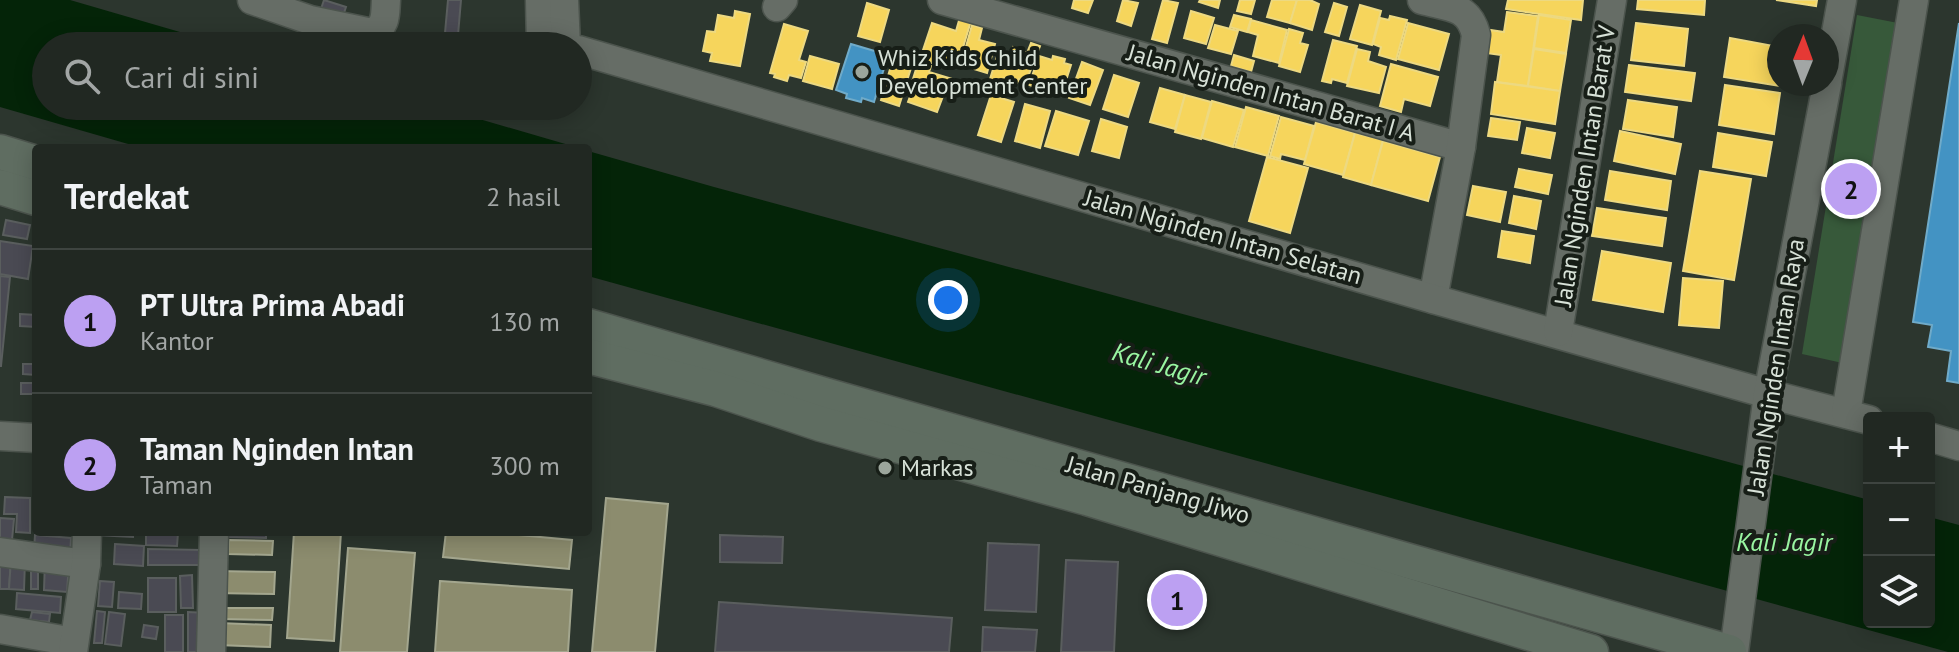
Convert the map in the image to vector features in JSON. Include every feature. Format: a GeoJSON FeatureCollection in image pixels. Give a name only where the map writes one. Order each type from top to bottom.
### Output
{"type":"FeatureCollection","features":[{"type":"Feature","properties":{"kind":"main road"},"geometry":{"type":"LineString","coordinates":[[0,152],[32,162]]}},
{"type":"Feature","properties":{"kind":"main road"},"geometry":{"type":"LineString","coordinates":[[0,187],[32,197]]}},
{"type":"Feature","properties":{"kind":"main road","name":"Jalan Panjang Jiwo"},"geometry":{"type":"LineString","coordinates":[[592,327],[778,396],[1087,498],[1591,652]]}},
{"type":"Feature","properties":{"kind":"main road","name":"Jalan Panjang Jiwo"},"geometry":{"type":"LineString","coordinates":[[592,357],[716,389],[778,396]]}},
{"type":"Feature","properties":{"kind":"main road","name":"Jalan Panjang Jiwo"},"geometry":{"type":"LineString","coordinates":[[824,410],[1732,652]]}},
{"type":"Feature","properties":{"kind":"street"},"geometry":{"type":"LineString","coordinates":[[252,0],[310,10],[369,32]]}},
{"type":"Feature","properties":{"kind":"street"},"geometry":{"type":"LineString","coordinates":[[374,32],[385,22],[386,0]]}},
{"type":"Feature","properties":{"kind":"street"},"geometry":{"type":"LineString","coordinates":[[540,0],[541,32]]}},
{"type":"Feature","properties":{"kind":"street"},"geometry":{"type":"LineString","coordinates":[[564,0],[565,32]]}},
{"type":"Feature","properties":{"kind":"street","name":"Jalan Nginden Intan Barat I A"},"geometry":{"type":"LineString","coordinates":[[942,0],[1461,147]]}},
{"type":"Feature","properties":{"kind":"street"},"geometry":{"type":"LineString","coordinates":[[1422,0],[1463,11],[1473,21],[1476,35],[1461,147],[1433,299]]}},
{"type":"Feature","properties":{"kind":"street","name":"Jalan Nginden Intan Barat V"},"geometry":{"type":"LineString","coordinates":[[1558,332],[1612,0]]}},
{"type":"Feature","properties":{"kind":"street","name":"Jalan Nginden Intan Raya"},"geometry":{"type":"LineString","coordinates":[[1838,24],[1842,0]]}},
{"type":"Feature","properties":{"kind":"street"},"geometry":{"type":"LineString","coordinates":[[1858,417],[1914,0]]}},
{"type":"Feature","properties":{"kind":"street","name":"Jalan Nginden Intan Selatan"},"geometry":{"type":"LineString","coordinates":[[592,54],[1433,299],[1858,417]]}},
{"type":"Feature","properties":{"kind":"street","name":"Jalan Nginden Intan Raya"},"geometry":{"type":"LineString","coordinates":[[1732,652],[1768,394],[1825,96]]}},
{"type":"Feature","properties":{"kind":"street"},"geometry":{"type":"LineString","coordinates":[[0,436],[32,438]]}},
{"type":"Feature","properties":{"kind":"street"},"geometry":{"type":"LineString","coordinates":[[1935,439],[1959,446]]}},
{"type":"Feature","properties":{"kind":"street"},"geometry":{"type":"LineString","coordinates":[[0,629],[74,647],[87,536]]}},
{"type":"Feature","properties":{"kind":"street"},"geometry":{"type":"LineString","coordinates":[[211,652],[214,536]]}},
{"type":"Feature","properties":{"kind":"street"},"geometry":{"type":"LineString","coordinates":[[0,552],[86,564]]}},
{"type":"Feature","properties":{"kind":"shaded area"},"geometry":{"type":"Polygon","coordinates":[[[1857,15],[1898,23],[1847,364],[1802,354],[1857,15]]]}},
{"type":"Feature","properties":{"kind":"water"},"geometry":{"type":"Polygon","coordinates":[[[0,0],[70,0],[180,32],[32,32],[32,116],[0,107],[0,0]]]}},
{"type":"Feature","properties":{"kind":"water"},"geometry":{"type":"Polygon","coordinates":[[[45,120],[483,120],[565,144],[128,144],[45,120]]]}},
{"type":"Feature","properties":{"kind":"water","name":"Kali Jagir"},"geometry":{"type":"Polygon","coordinates":[[[592,152],[1863,498],[1863,628],[1935,628],[1935,519],[1959,525],[1959,652],[1948,652],[592,277],[592,152]]]}},
{"type":"Feature","properties":{"kind":"building: Hunian"},"geometry":{"type":"Polygon","coordinates":[[[1074,0],[1093,0],[1088,13],[1072,8],[1074,0]]]}},
{"type":"Feature","properties":{"kind":"building: Hunian"},"geometry":{"type":"Polygon","coordinates":[[[1123,0],[1138,3],[1131,26],[1117,21],[1123,0]]]}},
{"type":"Feature","properties":{"kind":"building: Hunian"},"geometry":{"type":"Polygon","coordinates":[[[1163,0],[1178,3],[1167,43],[1152,39],[1163,0]]]}},
{"type":"Feature","properties":{"kind":"building: Hunian"},"geometry":{"type":"Polygon","coordinates":[[[1200,0],[1220,0],[1218,8],[1200,0]]]}},
{"type":"Feature","properties":{"kind":"building: Hunian"},"geometry":{"type":"Polygon","coordinates":[[[1240,0],[1255,0],[1251,14],[1237,11],[1240,0]]]}},
{"type":"Feature","properties":{"kind":"building: Hunian"},"geometry":{"type":"Polygon","coordinates":[[[1272,0],[1297,0],[1290,23],[1267,17],[1272,0]]]}},
{"type":"Feature","properties":{"kind":"building: Hunian"},"geometry":{"type":"Polygon","coordinates":[[[1297,0],[1319,4],[1312,30],[1290,23],[1297,0]]]}},
{"type":"Feature","properties":{"kind":"building: Hunian"},"geometry":{"type":"Polygon","coordinates":[[[1508,0],[1583,0],[1581,20],[1506,9],[1508,0]]]}},
{"type":"Feature","properties":{"kind":"building: Hunian"},"geometry":{"type":"Polygon","coordinates":[[[1638,0],[1705,0],[1704,15],[1637,9],[1638,0]]]}},
{"type":"Feature","properties":{"kind":"building: Hunian"},"geometry":{"type":"Polygon","coordinates":[[[1776,0],[1817,0],[1816,6],[1776,0]]]}},
{"type":"Feature","properties":{"kind":"building: Hunian"},"geometry":{"type":"Polygon","coordinates":[[[867,3],[889,10],[880,42],[858,36],[867,3]]]}},
{"type":"Feature","properties":{"kind":"building: Hunian"},"geometry":{"type":"Polygon","coordinates":[[[1334,3],[1347,7],[1339,36],[1325,32],[1334,3]]]}},
{"type":"Feature","properties":{"kind":"building: Hunian"},"geometry":{"type":"Polygon","coordinates":[[[1360,5],[1381,11],[1372,45],[1350,39],[1360,5]]]}},
{"type":"Feature","properties":{"kind":"building: Hunian"},"geometry":{"type":"Polygon","coordinates":[[[735,11],[750,14],[740,66],[710,61],[712,53],[703,51],[707,31],[715,32],[718,15],[734,18],[735,11]]]}},
{"type":"Feature","properties":{"kind":"building: Hunian"},"geometry":{"type":"Polygon","coordinates":[[[1191,11],[1214,18],[1206,44],[1184,38],[1191,11]]]}},
{"type":"Feature","properties":{"kind":"building: Hunian"},"geometry":{"type":"Polygon","coordinates":[[[1507,12],[1538,16],[1528,86],[1497,82],[1501,55],[1486,53],[1490,30],[1504,32],[1507,12]]]}},
{"type":"Feature","properties":{"kind":"building: Hunian"},"geometry":{"type":"Polygon","coordinates":[[[1234,15],[1251,19],[1247,32],[1230,27],[1234,15]]]}},
{"type":"Feature","properties":{"kind":"building: Hunian"},"geometry":{"type":"Polygon","coordinates":[[[1539,15],[1571,20],[1566,53],[1534,48],[1539,15]]]}},
{"type":"Feature","properties":{"kind":"building: Hunian"},"geometry":{"type":"Polygon","coordinates":[[[1390,16],[1407,20],[1396,60],[1379,55],[1381,47],[1373,44],[1380,18],[1389,20],[1390,16]]]}},
{"type":"Feature","properties":{"kind":"building: Hunian"},"geometry":{"type":"Polygon","coordinates":[[[960,17],[971,21],[958,64],[946,60],[944,67],[920,59],[932,23],[956,31],[960,17]]]}},
{"type":"Feature","properties":{"kind":"building: Hunian"},"geometry":{"type":"Polygon","coordinates":[[[1251,20],[1287,30],[1279,63],[1253,56],[1258,35],[1248,32],[1251,20]]]}},
{"type":"Feature","properties":{"kind":"building: Hunian"},"geometry":{"type":"Polygon","coordinates":[[[1408,23],[1449,34],[1439,70],[1398,59],[1408,23]]]}},
{"type":"Feature","properties":{"kind":"building: Hunian"},"geometry":{"type":"Polygon","coordinates":[[[1636,23],[1688,29],[1684,66],[1631,60],[1636,23]]]}},
{"type":"Feature","properties":{"kind":"building: Hunian"},"geometry":{"type":"Polygon","coordinates":[[[784,24],[808,31],[799,60],[806,62],[801,78],[789,75],[787,81],[770,73],[784,24]]]}},
{"type":"Feature","properties":{"kind":"building: Hunian"},"geometry":{"type":"Polygon","coordinates":[[[972,25],[982,28],[979,40],[995,44],[987,73],[967,67],[969,63],[962,61],[972,25]]]}},
{"type":"Feature","properties":{"kind":"building: Hunian"},"geometry":{"type":"Polygon","coordinates":[[[1215,25],[1238,31],[1231,54],[1208,48],[1215,25]]]}},
{"type":"Feature","properties":{"kind":"building: Hunian"},"geometry":{"type":"Polygon","coordinates":[[[1289,29],[1303,33],[1300,43],[1308,45],[1300,72],[1279,66],[1289,29]]]}},
{"type":"Feature","properties":{"kind":"building: Hunian"},"geometry":{"type":"Polygon","coordinates":[[[1730,38],[1767,45],[1767,84],[1724,77],[1730,38]]]}},
{"type":"Feature","properties":{"kind":"building: Hunian"},"geometry":{"type":"Polygon","coordinates":[[[1333,40],[1357,46],[1347,83],[1332,79],[1331,83],[1322,81],[1333,40]]]}},
{"type":"Feature","properties":{"kind":"building: Hunian"},"geometry":{"type":"Polygon","coordinates":[[[1031,43],[1040,46],[1026,82],[1019,79],[1017,83],[1004,78],[1002,83],[990,79],[999,50],[1010,54],[1013,47],[1027,53],[1031,43]]]}},
{"type":"Feature","properties":{"kind":"building: Hunian"},"geometry":{"type":"Polygon","coordinates":[[[1357,49],[1370,52],[1368,61],[1386,67],[1379,93],[1347,86],[1357,49]]]}},
{"type":"Feature","properties":{"kind":"building: Hunian"},"geometry":{"type":"Polygon","coordinates":[[[1534,49],[1566,54],[1560,91],[1528,86],[1534,49]]]}},
{"type":"Feature","properties":{"kind":"building: Hunian"},"geometry":{"type":"Polygon","coordinates":[[[1234,55],[1254,61],[1251,72],[1231,66],[1234,55]]]}},
{"type":"Feature","properties":{"kind":"building: Hunian"},"geometry":{"type":"Polygon","coordinates":[[[810,56],[839,64],[832,89],[803,81],[810,56]]]}},
{"type":"Feature","properties":{"kind":"building: Hunian"},"geometry":{"type":"Polygon","coordinates":[[[1039,56],[1052,60],[1053,56],[1065,59],[1064,63],[1071,65],[1061,96],[1029,85],[1039,56]]]}},
{"type":"Feature","properties":{"kind":"building: Hunian"},"geometry":{"type":"Polygon","coordinates":[[[893,59],[912,65],[899,106],[881,100],[893,59]]]}},
{"type":"Feature","properties":{"kind":"building: Hunian"},"geometry":{"type":"Polygon","coordinates":[[[1082,62],[1103,70],[1090,105],[1069,98],[1082,62]]]}},
{"type":"Feature","properties":{"kind":"building: Hunian"},"geometry":{"type":"Polygon","coordinates":[[[918,63],[931,66],[929,72],[952,79],[947,93],[912,82],[918,63]]]}},
{"type":"Feature","properties":{"kind":"building: Hunian"},"geometry":{"type":"Polygon","coordinates":[[[1391,64],[1438,77],[1430,106],[1404,99],[1401,112],[1380,106],[1391,64]]]}},
{"type":"Feature","properties":{"kind":"building: Hunian"},"geometry":{"type":"Polygon","coordinates":[[[1629,65],[1695,73],[1691,101],[1625,92],[1629,65]]]}},
{"type":"Feature","properties":{"kind":"building: Hunian"},"geometry":{"type":"Polygon","coordinates":[[[1114,75],[1139,83],[1128,117],[1103,109],[1114,75]]]}},
{"type":"Feature","properties":{"kind":"building: Hunian"},"geometry":{"type":"Polygon","coordinates":[[[1495,82],[1560,91],[1555,124],[1491,114],[1495,82]]]}},
{"type":"Feature","properties":{"kind":"building: Hunian"},"geometry":{"type":"Polygon","coordinates":[[[1725,85],[1767,91],[1767,96],[1780,96],[1774,134],[1719,125],[1725,85]]]}},
{"type":"Feature","properties":{"kind":"building: Hunian"},"geometry":{"type":"Polygon","coordinates":[[[914,86],[943,96],[937,112],[908,102],[914,86]]]}},
{"type":"Feature","properties":{"kind":"building: Hunian"},"geometry":{"type":"Polygon","coordinates":[[[1160,88],[1185,95],[1175,129],[1150,122],[1160,88]]]}},
{"type":"Feature","properties":{"kind":"building: Hunian"},"geometry":{"type":"Polygon","coordinates":[[[991,95],[1014,102],[1001,142],[978,135],[991,95]]]}},
{"type":"Feature","properties":{"kind":"building: Hunian"},"geometry":{"type":"Polygon","coordinates":[[[1185,95],[1211,102],[1201,139],[1175,132],[1185,95]]]}},
{"type":"Feature","properties":{"kind":"building: Hunian"},"geometry":{"type":"Polygon","coordinates":[[[1628,100],[1677,107],[1673,137],[1623,129],[1628,100]]]}},
{"type":"Feature","properties":{"kind":"building: Hunian"},"geometry":{"type":"Polygon","coordinates":[[[1212,101],[1244,110],[1233,147],[1202,138],[1212,101]]]}},
{"type":"Feature","properties":{"kind":"building: Hunian"},"geometry":{"type":"Polygon","coordinates":[[[1025,104],[1050,111],[1040,148],[1015,141],[1025,104]]]}},
{"type":"Feature","properties":{"kind":"building: Hunian"},"geometry":{"type":"Polygon","coordinates":[[[1246,107],[1279,116],[1268,156],[1235,147],[1246,107]]]}},
{"type":"Feature","properties":{"kind":"building: Hunian"},"geometry":{"type":"Polygon","coordinates":[[[1056,111],[1089,121],[1078,155],[1045,146],[1056,111]]]}},
{"type":"Feature","properties":{"kind":"building: Hunian"},"geometry":{"type":"Polygon","coordinates":[[[1281,117],[1314,126],[1305,160],[1281,154],[1280,159],[1270,156],[1281,117]]]}},
{"type":"Feature","properties":{"kind":"building: Hunian"},"geometry":{"type":"Polygon","coordinates":[[[1491,118],[1520,122],[1517,140],[1488,136],[1491,118]]]}},
{"type":"Feature","properties":{"kind":"building: Hunian"},"geometry":{"type":"Polygon","coordinates":[[[1101,119],[1127,127],[1119,158],[1092,151],[1101,119]]]}},
{"type":"Feature","properties":{"kind":"building: Hunian"},"geometry":{"type":"Polygon","coordinates":[[[1316,122],[1355,133],[1343,175],[1304,164],[1316,122]]]}},
{"type":"Feature","properties":{"kind":"building: Hunian"},"geometry":{"type":"Polygon","coordinates":[[[1527,128],[1555,133],[1550,158],[1522,153],[1527,128]]]}},
{"type":"Feature","properties":{"kind":"building: Hunian"},"geometry":{"type":"Polygon","coordinates":[[[1620,131],[1681,144],[1675,174],[1614,161],[1620,131]]]}},
{"type":"Feature","properties":{"kind":"building: Hunian"},"geometry":{"type":"Polygon","coordinates":[[[1355,133],[1383,140],[1371,185],[1343,177],[1355,133]]]}},
{"type":"Feature","properties":{"kind":"building: Hunian"},"geometry":{"type":"Polygon","coordinates":[[[1718,133],[1772,142],[1766,176],[1713,167],[1718,133]]]}},
{"type":"Feature","properties":{"kind":"building: Hunian"},"geometry":{"type":"Polygon","coordinates":[[[1383,141],[1440,157],[1428,201],[1371,185],[1383,141]]]}},
{"type":"Feature","properties":{"kind":"building: Hunian"},"geometry":{"type":"Polygon","coordinates":[[[1267,157],[1308,168],[1290,233],[1249,221],[1267,157]]]}},
{"type":"Feature","properties":{"kind":"building: Hunian"},"geometry":{"type":"Polygon","coordinates":[[[1519,169],[1552,175],[1548,194],[1515,187],[1519,169]]]}},
{"type":"Feature","properties":{"kind":"building: Hunian"},"geometry":{"type":"Polygon","coordinates":[[[1610,171],[1671,181],[1667,210],[1605,200],[1610,171]]]}},
{"type":"Feature","properties":{"kind":"building: Hunian"},"geometry":{"type":"Polygon","coordinates":[[[1700,171],[1751,179],[1734,280],[1683,271],[1700,171]]]}},
{"type":"Feature","properties":{"kind":"building: Hunian"},"geometry":{"type":"Polygon","coordinates":[[[1473,186],[1506,192],[1500,222],[1467,215],[1473,186]]]}},
{"type":"Feature","properties":{"kind":"building: Hunian"},"geometry":{"type":"Polygon","coordinates":[[[1514,196],[1541,201],[1536,229],[1509,223],[1514,196]]]}},
{"type":"Feature","properties":{"kind":"building: Hunian"},"geometry":{"type":"Polygon","coordinates":[[[1597,208],[1666,218],[1662,246],[1592,236],[1597,208]]]}},
{"type":"Feature","properties":{"kind":"building: Hunian"},"geometry":{"type":"Polygon","coordinates":[[[1502,231],[1534,236],[1530,263],[1498,257],[1502,231]]]}},
{"type":"Feature","properties":{"kind":"building: Hunian"},"geometry":{"type":"Polygon","coordinates":[[[1602,251],[1671,263],[1663,312],[1593,300],[1602,251]]]}},
{"type":"Feature","properties":{"kind":"building: Hunian"},"geometry":{"type":"Polygon","coordinates":[[[1683,278],[1723,281],[1719,328],[1679,325],[1683,278]]]}},
{"type":"Feature","properties":{"kind":"building: Sekolah"},"geometry":{"type":"Polygon","coordinates":[[[1959,23],[1959,383],[1947,381],[1951,351],[1928,347],[1932,325],[1913,322],[1959,23]]]}},
{"type":"Feature","properties":{"kind":"building: Sekolah","name":"Whiz Kids Child Development Center"},"geometry":{"type":"Polygon","coordinates":[[[851,44],[888,55],[874,102],[846,98],[847,94],[836,90],[851,44]]]}},
{"type":"Feature","properties":{"kind":"building: Industri"},"geometry":{"type":"Polygon","coordinates":[[[606,498],[668,504],[655,652],[592,652],[606,498]]]}},
{"type":"Feature","properties":{"kind":"building: Industri"},"geometry":{"type":"Polygon","coordinates":[[[294,536],[341,536],[334,641],[287,638],[294,536]]]}},
{"type":"Feature","properties":{"kind":"building: Industri"},"geometry":{"type":"Polygon","coordinates":[[[446,536],[530,536],[572,540],[569,569],[443,557],[446,536]]]}},
{"type":"Feature","properties":{"kind":"building: Industri"},"geometry":{"type":"Polygon","coordinates":[[[229,540],[273,541],[272,555],[228,554],[229,540]]]}},
{"type":"Feature","properties":{"kind":"building: Industri"},"geometry":{"type":"Polygon","coordinates":[[[348,548],[415,553],[407,652],[340,652],[348,548]]]}},
{"type":"Feature","properties":{"kind":"building: Industri"},"geometry":{"type":"Polygon","coordinates":[[[216,571],[275,572],[274,594],[215,593],[216,571]]]}},
{"type":"Feature","properties":{"kind":"building: Industri"},"geometry":{"type":"Polygon","coordinates":[[[440,581],[572,590],[568,652],[435,652],[440,581]]]}},
{"type":"Feature","properties":{"kind":"building: Industri"},"geometry":{"type":"Polygon","coordinates":[[[220,608],[273,608],[272,620],[220,619],[220,608]]]}},
{"type":"Feature","properties":{"kind":"building: Industri"},"geometry":{"type":"Polygon","coordinates":[[[219,623],[271,625],[270,647],[218,645],[219,623]]]}},
{"type":"Feature","properties":{"kind":"building: Lainnya"},"geometry":{"type":"Polygon","coordinates":[[[324,0],[346,7],[341,22],[319,15],[324,0]]]}},
{"type":"Feature","properties":{"kind":"building: Lainnya"},"geometry":{"type":"Polygon","coordinates":[[[448,0],[461,0],[458,32],[445,32],[448,0]]]}},
{"type":"Feature","properties":{"kind":"building: Lainnya"},"geometry":{"type":"Polygon","coordinates":[[[6,220],[30,225],[27,239],[3,235],[6,220]]]}},
{"type":"Feature","properties":{"kind":"building: Lainnya"},"geometry":{"type":"Polygon","coordinates":[[[0,241],[32,246],[28,279],[0,274],[0,241]]]}},
{"type":"Feature","properties":{"kind":"building: Lainnya"},"geometry":{"type":"Polygon","coordinates":[[[0,276],[10,277],[1,366],[0,366],[0,276]]]}},
{"type":"Feature","properties":{"kind":"building: Lainnya"},"geometry":{"type":"Polygon","coordinates":[[[20,314],[32,315],[32,327],[20,326],[20,314]]]}},
{"type":"Feature","properties":{"kind":"building: Lainnya"},"geometry":{"type":"Polygon","coordinates":[[[23,364],[32,364],[32,375],[23,374],[23,364]]]}},
{"type":"Feature","properties":{"kind":"building: Lainnya"},"geometry":{"type":"Polygon","coordinates":[[[21,383],[32,383],[32,394],[21,394],[21,383]]]}},
{"type":"Feature","properties":{"kind":"building: Lainnya"},"geometry":{"type":"Polygon","coordinates":[[[5,497],[30,498],[30,533],[16,532],[17,514],[4,514],[5,497]]]}},
{"type":"Feature","properties":{"kind":"building: Lainnya"},"geometry":{"type":"Polygon","coordinates":[[[0,518],[14,519],[11,550],[0,549],[0,518]]]}},
{"type":"Feature","properties":{"kind":"building: Lainnya"},"geometry":{"type":"Polygon","coordinates":[[[720,535],[783,537],[782,563],[720,562],[720,535]]]}},
{"type":"Feature","properties":{"kind":"building: Lainnya"},"geometry":{"type":"Polygon","coordinates":[[[35,536],[71,538],[70,554],[34,551],[35,536]]]}},
{"type":"Feature","properties":{"kind":"building: Lainnya"},"geometry":{"type":"Polygon","coordinates":[[[146,536],[178,536],[177,546],[146,545],[146,536]]]}},
{"type":"Feature","properties":{"kind":"building: Lainnya"},"geometry":{"type":"Polygon","coordinates":[[[266,536],[266,538],[225,537],[266,536]]]}},
{"type":"Feature","properties":{"kind":"building: Lainnya"},"geometry":{"type":"Polygon","coordinates":[[[988,543],[1039,545],[1036,612],[985,610],[988,543]]]}},
{"type":"Feature","properties":{"kind":"building: Lainnya"},"geometry":{"type":"Polygon","coordinates":[[[115,544],[144,546],[143,566],[114,564],[115,544]]]}},
{"type":"Feature","properties":{"kind":"building: Lainnya"},"geometry":{"type":"Polygon","coordinates":[[[148,549],[202,550],[202,565],[148,565],[148,549]]]}},
{"type":"Feature","properties":{"kind":"building: Lainnya"},"geometry":{"type":"Polygon","coordinates":[[[0,558],[11,559],[9,589],[0,589],[0,558]]]}},
{"type":"Feature","properties":{"kind":"building: Lainnya"},"geometry":{"type":"Polygon","coordinates":[[[11,559],[25,560],[24,590],[9,589],[11,559]]]}},
{"type":"Feature","properties":{"kind":"building: Lainnya"},"geometry":{"type":"Polygon","coordinates":[[[1066,560],[1118,562],[1114,652],[1061,652],[1066,560]]]}},
{"type":"Feature","properties":{"kind":"building: Lainnya"},"geometry":{"type":"Polygon","coordinates":[[[45,561],[69,562],[67,592],[44,590],[45,561]]]}},
{"type":"Feature","properties":{"kind":"building: Lainnya"},"geometry":{"type":"Polygon","coordinates":[[[31,562],[38,562],[38,589],[31,589],[31,562]]]}},
{"type":"Feature","properties":{"kind":"building: Lainnya"},"geometry":{"type":"Polygon","coordinates":[[[192,575],[193,608],[181,608],[180,576],[192,575]]]}},
{"type":"Feature","properties":{"kind":"building: Lainnya"},"geometry":{"type":"Polygon","coordinates":[[[148,578],[176,578],[176,612],[148,612],[148,578]]]}},
{"type":"Feature","properties":{"kind":"building: Lainnya"},"geometry":{"type":"Polygon","coordinates":[[[100,581],[114,582],[112,607],[98,606],[100,581]]]}},
{"type":"Feature","properties":{"kind":"building: Lainnya"},"geometry":{"type":"Polygon","coordinates":[[[119,592],[142,594],[141,609],[118,608],[119,592]]]}},
{"type":"Feature","properties":{"kind":"building: Lainnya"},"geometry":{"type":"Polygon","coordinates":[[[17,593],[61,597],[60,613],[16,609],[17,593]]]}},
{"type":"Feature","properties":{"kind":"building: Lainnya"},"geometry":{"type":"Polygon","coordinates":[[[719,602],[952,618],[949,652],[715,652],[719,602]]]}},
{"type":"Feature","properties":{"kind":"building: Lainnya"},"geometry":{"type":"Polygon","coordinates":[[[97,611],[105,612],[102,643],[94,643],[97,611]]]}},
{"type":"Feature","properties":{"kind":"building: Lainnya"},"geometry":{"type":"Polygon","coordinates":[[[32,612],[50,614],[49,622],[30,620],[32,612]]]}},
{"type":"Feature","properties":{"kind":"building: Lainnya"},"geometry":{"type":"Polygon","coordinates":[[[109,612],[125,614],[121,646],[105,644],[109,612]]]}},
{"type":"Feature","properties":{"kind":"building: Lainnya"},"geometry":{"type":"Polygon","coordinates":[[[188,612],[206,613],[206,652],[188,652],[188,612]]]}},
{"type":"Feature","properties":{"kind":"building: Lainnya"},"geometry":{"type":"Polygon","coordinates":[[[165,615],[183,615],[183,652],[165,652],[165,615]]]}},
{"type":"Feature","properties":{"kind":"building: Lainnya"},"geometry":{"type":"Polygon","coordinates":[[[144,625],[158,627],[156,639],[142,637],[144,625]]]}},
{"type":"Feature","properties":{"kind":"building: Lainnya"},"geometry":{"type":"Polygon","coordinates":[[[983,627],[1037,630],[1035,652],[982,652],[983,627]]]}},
{"type":"Feature","properties":{"kind":"place","name":"Whiz Kids Child Development Center"},"geometry":{"type":"Point","coordinates":[862,72]}},
{"type":"Feature","properties":{"kind":"place","name":"Taman Nginden Intan"},"geometry":{"type":"Point","coordinates":[1851,189]}},
{"type":"Feature","properties":{"kind":"place","name":"Markas"},"geometry":{"type":"Point","coordinates":[885,468]}},
{"type":"Feature","properties":{"kind":"place","name":"PT Ultra Prima Abadi"},"geometry":{"type":"Point","coordinates":[1177,600]}}]}
